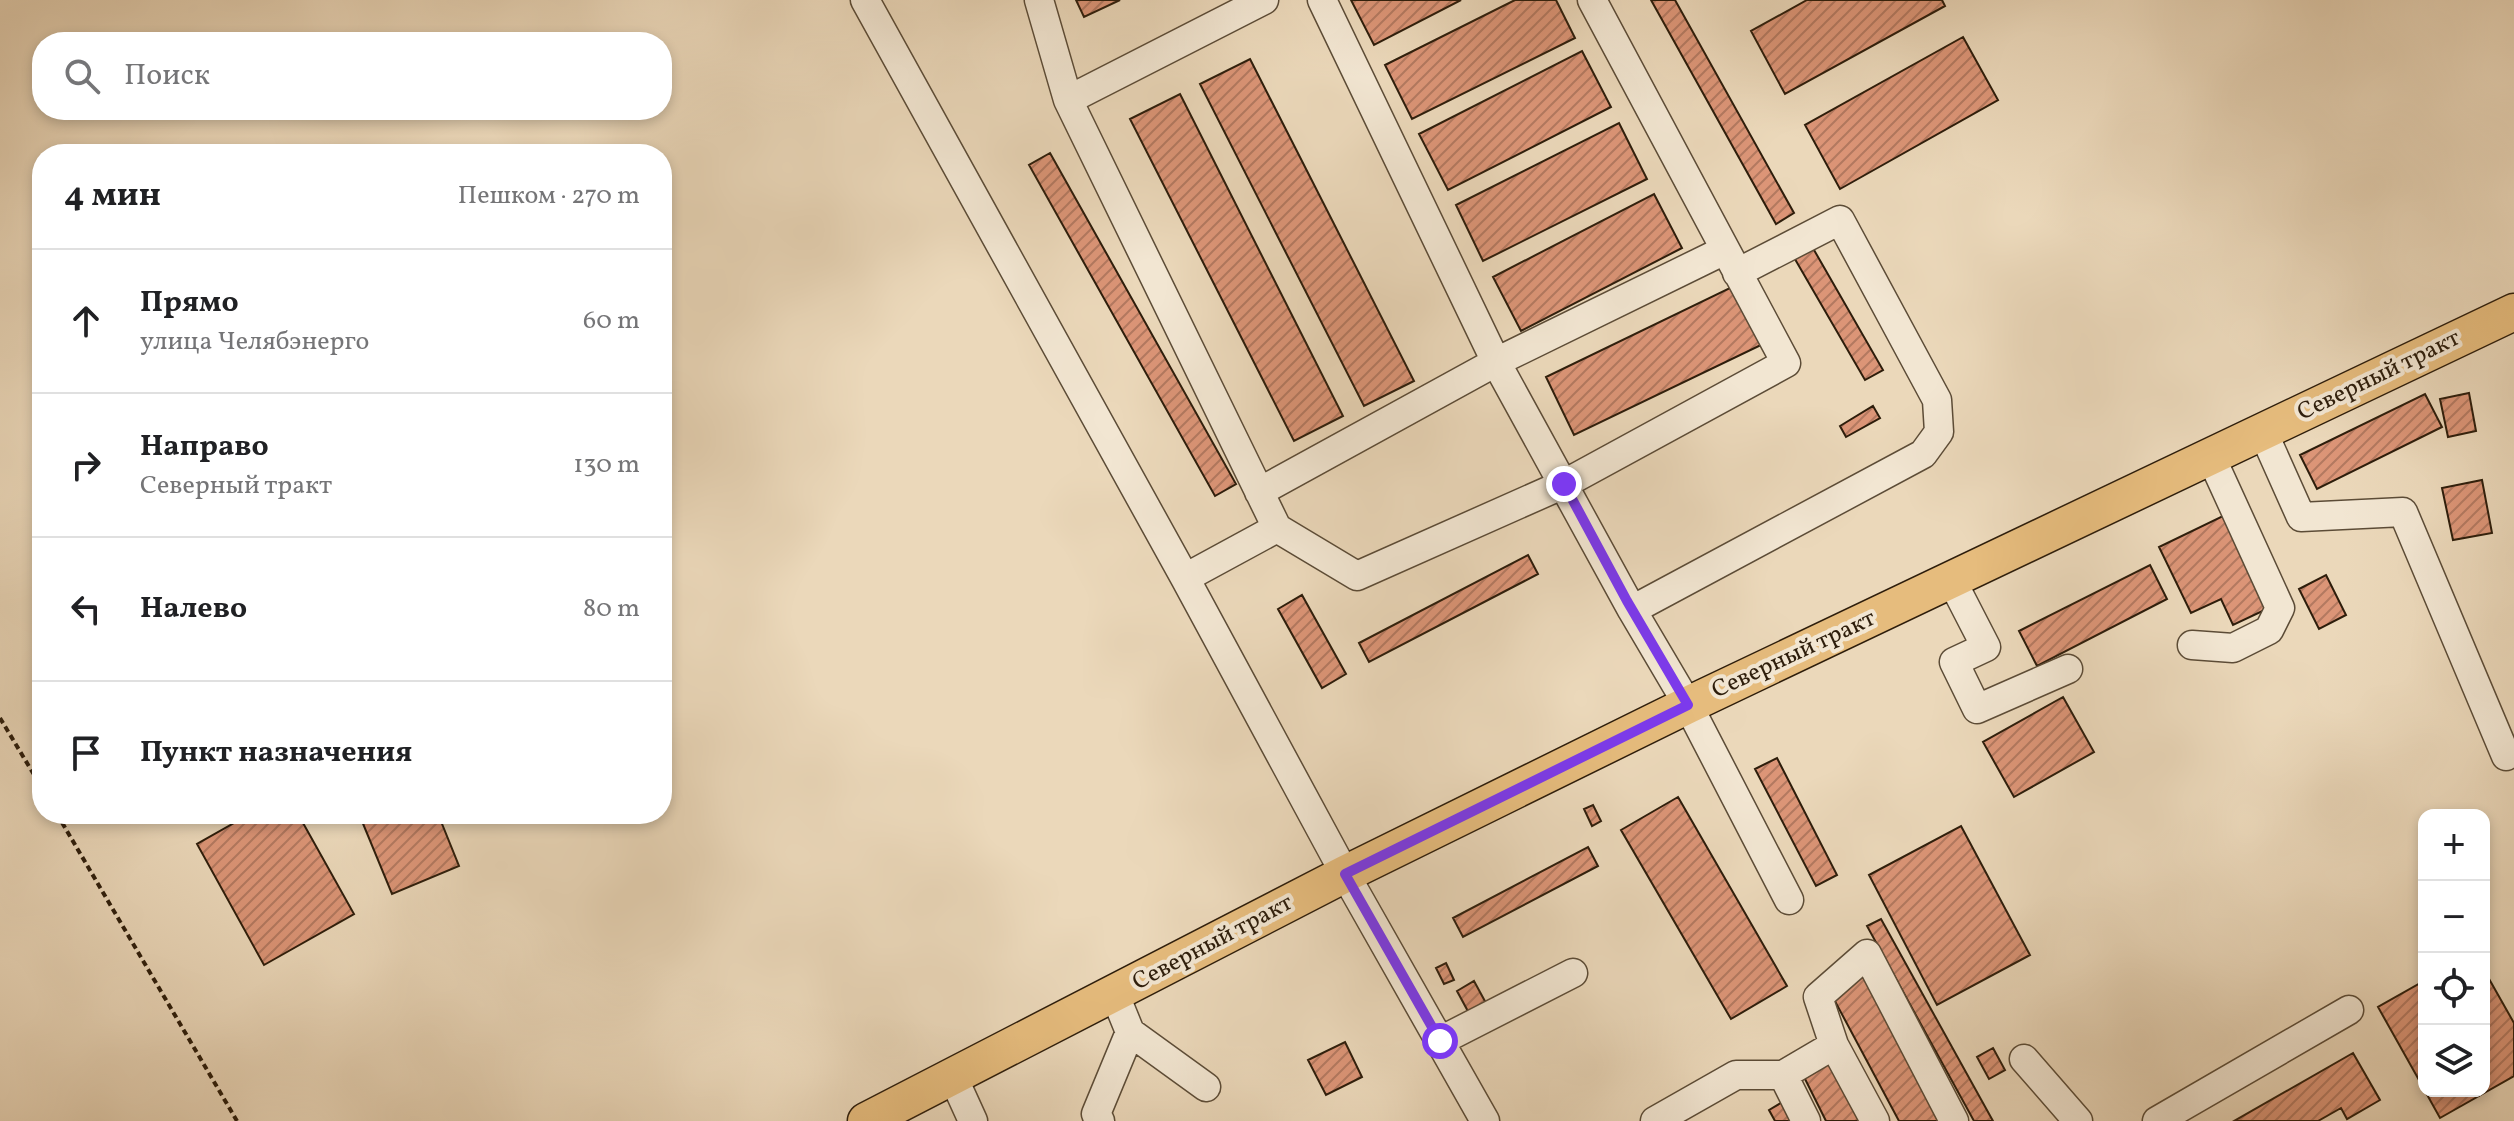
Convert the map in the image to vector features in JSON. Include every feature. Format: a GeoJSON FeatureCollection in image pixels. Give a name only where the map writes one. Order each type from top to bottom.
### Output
{"type":"FeatureCollection","features":[{"type":"Feature","properties":{"kind":"main road","name":"Северный тракт"},"geometry":{"type":"LineString","coordinates":[[866,1121],[1345,874],[1688,705],[2514,312]]}},
{"type":"Feature","properties":{"kind":"street"},"geometry":{"type":"LineString","coordinates":[[865,0],[1345,874],[1485,1121]]}},
{"type":"Feature","properties":{"kind":"street"},"geometry":{"type":"LineString","coordinates":[[1039,0],[1068,100],[1277,528],[1357,576],[1564,484],[1786,363],[1592,0]]}},
{"type":"Feature","properties":{"kind":"street"},"geometry":{"type":"LineString","coordinates":[[1068,100],[1264,0]]}},
{"type":"Feature","properties":{"kind":"street"},"geometry":{"type":"LineString","coordinates":[[1322,0],[1496,362],[1632,610],[1688,705],[1789,900]]}},
{"type":"Feature","properties":{"kind":"street"},"geometry":{"type":"LineString","coordinates":[[1259,492],[1496,362],[1731,262],[1840,220],[1937,400],[1939,432],[1923,454],[1632,610]]}},
{"type":"Feature","properties":{"kind":"street"},"geometry":{"type":"LineString","coordinates":[[2263,432],[2301,517],[2403,512],[2506,756]]}},
{"type":"Feature","properties":{"kind":"street"},"geometry":{"type":"LineString","coordinates":[[2192,645],[2233,648],[2269,630],[2280,608],[2211,457]]}},
{"type":"Feature","properties":{"kind":"street"},"geometry":{"type":"LineString","coordinates":[[1185,578],[1277,528]]}},
{"type":"Feature","properties":{"kind":"street"},"geometry":{"type":"LineString","coordinates":[[1952,581],[1986,647],[1954,662],[1977,709],[2068,669]]}},
{"type":"Feature","properties":{"kind":"street"},"geometry":{"type":"LineString","coordinates":[[1875,1121],[1834,1045],[1818,997],[1867,954],[1954,1121]]}},
{"type":"Feature","properties":{"kind":"street"},"geometry":{"type":"LineString","coordinates":[[1440,1041],[1573,973]]}},
{"type":"Feature","properties":{"kind":"street"},"geometry":{"type":"LineString","coordinates":[[1115,995],[1130,1032],[1206,1087]]}},
{"type":"Feature","properties":{"kind":"street"},"geometry":{"type":"LineString","coordinates":[[2157,1121],[2349,1010]]}},
{"type":"Feature","properties":{"kind":"street"},"geometry":{"type":"LineString","coordinates":[[1094,1119],[1130,1032]]}},
{"type":"Feature","properties":{"kind":"street"},"geometry":{"type":"LineString","coordinates":[[1655,1121],[1736,1075],[1783,1075],[1834,1045]]}},
{"type":"Feature","properties":{"kind":"street"},"geometry":{"type":"LineString","coordinates":[[2024,1059],[2078,1121]]}},
{"type":"Feature","properties":{"kind":"street"},"geometry":{"type":"LineString","coordinates":[[1783,1075],[1806,1121]]}},
{"type":"Feature","properties":{"kind":"street"},"geometry":{"type":"LineString","coordinates":[[953,1077],[973,1121]]}},
{"type":"Feature","properties":{"kind":"path"},"geometry":{"type":"LineString","coordinates":[[0,718],[32,771]]}},
{"type":"Feature","properties":{"kind":"path"},"geometry":{"type":"LineString","coordinates":[[63,824],[237,1121]]}},
{"type":"Feature","properties":{"kind":"building"},"geometry":{"type":"Polygon","coordinates":[[[1076,0],[1120,0],[1084,17],[1076,0]]]}},
{"type":"Feature","properties":{"kind":"building"},"geometry":{"type":"Polygon","coordinates":[[[1351,0],[1461,0],[1374,45],[1351,0]]]}},
{"type":"Feature","properties":{"kind":"building"},"geometry":{"type":"Polygon","coordinates":[[[1515,0],[1556,0],[1575,38],[1412,119],[1385,65],[1515,0]]]}},
{"type":"Feature","properties":{"kind":"building"},"geometry":{"type":"Polygon","coordinates":[[[1651,0],[1675,0],[1794,213],[1776,224],[1651,0]]]}},
{"type":"Feature","properties":{"kind":"building"},"geometry":{"type":"Polygon","coordinates":[[[1807,0],[1942,0],[1945,6],[1785,94],[1751,31],[1807,0]]]}},
{"type":"Feature","properties":{"kind":"building"},"geometry":{"type":"Polygon","coordinates":[[[1963,37],[1998,100],[1840,189],[1805,125],[1963,37]]]}},
{"type":"Feature","properties":{"kind":"building"},"geometry":{"type":"Polygon","coordinates":[[[1582,51],[1611,107],[1448,190],[1419,134],[1582,51]]]}},
{"type":"Feature","properties":{"kind":"building"},"geometry":{"type":"Polygon","coordinates":[[[1250,59],[1414,381],[1364,406],[1200,84],[1250,59]]]}},
{"type":"Feature","properties":{"kind":"building"},"geometry":{"type":"Polygon","coordinates":[[[1180,94],[1343,416],[1294,441],[1130,119],[1180,94]]]}},
{"type":"Feature","properties":{"kind":"building"},"geometry":{"type":"Polygon","coordinates":[[[1619,123],[1647,179],[1483,261],[1456,205],[1619,123]]]}},
{"type":"Feature","properties":{"kind":"building"},"geometry":{"type":"Polygon","coordinates":[[[1050,153],[1236,484],[1215,496],[1029,165],[1050,153]]]}},
{"type":"Feature","properties":{"kind":"building"},"geometry":{"type":"Polygon","coordinates":[[[1654,194],[1682,248],[1521,331],[1493,277],[1654,194]]]}},
{"type":"Feature","properties":{"kind":"building"},"geometry":{"type":"Polygon","coordinates":[[[1810,243],[1883,370],[1865,380],[1792,254],[1810,243]]]}},
{"type":"Feature","properties":{"kind":"building"},"geometry":{"type":"Polygon","coordinates":[[[1734,286],[1761,345],[1574,435],[1546,377],[1734,286]]]}},
{"type":"Feature","properties":{"kind":"building"},"geometry":{"type":"Polygon","coordinates":[[[2469,393],[2476,431],[2448,437],[2440,399],[2469,393]]]}},
{"type":"Feature","properties":{"kind":"building"},"geometry":{"type":"Polygon","coordinates":[[[2425,394],[2442,427],[2317,489],[2300,455],[2425,394]]]}},
{"type":"Feature","properties":{"kind":"building"},"geometry":{"type":"Polygon","coordinates":[[[1873,406],[1880,418],[1846,437],[1840,426],[1873,406]]]}},
{"type":"Feature","properties":{"kind":"building"},"geometry":{"type":"Polygon","coordinates":[[[2482,480],[2492,533],[2453,540],[2442,488],[2482,480]]]}},
{"type":"Feature","properties":{"kind":"building"},"geometry":{"type":"Polygon","coordinates":[[[2225,515],[2269,608],[2233,625],[2221,599],[2191,613],[2159,547],[2225,515]]]}},
{"type":"Feature","properties":{"kind":"building"},"geometry":{"type":"Polygon","coordinates":[[[1528,555],[1538,574],[1369,662],[1359,643],[1528,555]]]}},
{"type":"Feature","properties":{"kind":"building"},"geometry":{"type":"Polygon","coordinates":[[[2150,565],[2167,599],[2037,666],[2019,631],[2150,565]]]}},
{"type":"Feature","properties":{"kind":"building"},"geometry":{"type":"Polygon","coordinates":[[[2326,575],[2346,615],[2319,629],[2299,589],[2326,575]]]}},
{"type":"Feature","properties":{"kind":"building"},"geometry":{"type":"Polygon","coordinates":[[[1302,595],[1346,674],[1322,688],[1278,609],[1302,595]]]}},
{"type":"Feature","properties":{"kind":"building"},"geometry":{"type":"Polygon","coordinates":[[[2063,697],[2094,752],[2014,797],[1983,742],[2063,697]]]}},
{"type":"Feature","properties":{"kind":"building"},"geometry":{"type":"Polygon","coordinates":[[[1777,758],[1837,875],[1816,886],[1755,769],[1777,758]]]}},
{"type":"Feature","properties":{"kind":"building"},"geometry":{"type":"Polygon","coordinates":[[[1678,797],[1787,986],[1731,1019],[1621,830],[1678,797]]]}},
{"type":"Feature","properties":{"kind":"building"},"geometry":{"type":"Polygon","coordinates":[[[1593,805],[1601,821],[1592,826],[1584,809],[1593,805]]]}},
{"type":"Feature","properties":{"kind":"building"},"geometry":{"type":"Polygon","coordinates":[[[232,824],[304,824],[354,914],[264,965],[197,844],[232,824]]]}},
{"type":"Feature","properties":{"kind":"building"},"geometry":{"type":"Polygon","coordinates":[[[363,824],[442,824],[459,866],[392,894],[363,824]]]}},
{"type":"Feature","properties":{"kind":"building"},"geometry":{"type":"Polygon","coordinates":[[[1961,826],[2030,955],[1937,1005],[1869,875],[1961,826]]]}},
{"type":"Feature","properties":{"kind":"building"},"geometry":{"type":"Polygon","coordinates":[[[1588,847],[1598,866],[1463,937],[1453,918],[1588,847]]]}},
{"type":"Feature","properties":{"kind":"building"},"geometry":{"type":"Polygon","coordinates":[[[1881,919],[1993,1121],[1974,1121],[1867,926],[1881,919]]]}},
{"type":"Feature","properties":{"kind":"building"},"geometry":{"type":"Polygon","coordinates":[[[1446,963],[1454,980],[1444,984],[1436,968],[1446,963]]]}},
{"type":"Feature","properties":{"kind":"building"},"geometry":{"type":"Polygon","coordinates":[[[1862,973],[1941,1121],[1899,1121],[1829,990],[1862,973]]]}},
{"type":"Feature","properties":{"kind":"building"},"geometry":{"type":"Polygon","coordinates":[[[1474,981],[1487,1005],[1470,1015],[1457,991],[1474,981]]]}},
{"type":"Feature","properties":{"kind":"building"},"geometry":{"type":"Polygon","coordinates":[[[2490,981],[2514,1023],[2514,1076],[2490,1090],[2490,981]]]}},
{"type":"Feature","properties":{"kind":"building"},"geometry":{"type":"Polygon","coordinates":[[[2418,984],[2418,1078],[2378,1007],[2418,984]]]}},
{"type":"Feature","properties":{"kind":"building"},"geometry":{"type":"Polygon","coordinates":[[[1345,1042],[1362,1077],[1326,1095],[1308,1060],[1345,1042]]]}},
{"type":"Feature","properties":{"kind":"building"},"geometry":{"type":"Polygon","coordinates":[[[1993,1048],[2005,1070],[1989,1079],[1977,1057],[1993,1048]]]}},
{"type":"Feature","properties":{"kind":"building"},"geometry":{"type":"Polygon","coordinates":[[[2353,1053],[2380,1100],[2347,1119],[2341,1108],[2318,1121],[2234,1121],[2353,1053]]]}},
{"type":"Feature","properties":{"kind":"building"},"geometry":{"type":"Polygon","coordinates":[[[1834,1056],[1867,1121],[1826,1121],[1802,1073],[1834,1056]]]}},
{"type":"Feature","properties":{"kind":"building"},"geometry":{"type":"Polygon","coordinates":[[[2428,1097],[2477,1097],[2440,1118],[2428,1097]]]}},
{"type":"Feature","properties":{"kind":"building"},"geometry":{"type":"Polygon","coordinates":[[[1786,1100],[1798,1121],[1775,1121],[1769,1110],[1786,1100]]]}},
{"type":"Feature","properties":{"kind":"route"},"geometry":{"type":"LineString","coordinates":[[1440,1041],[1345,874],[1688,705],[1564,484]]}}]}
